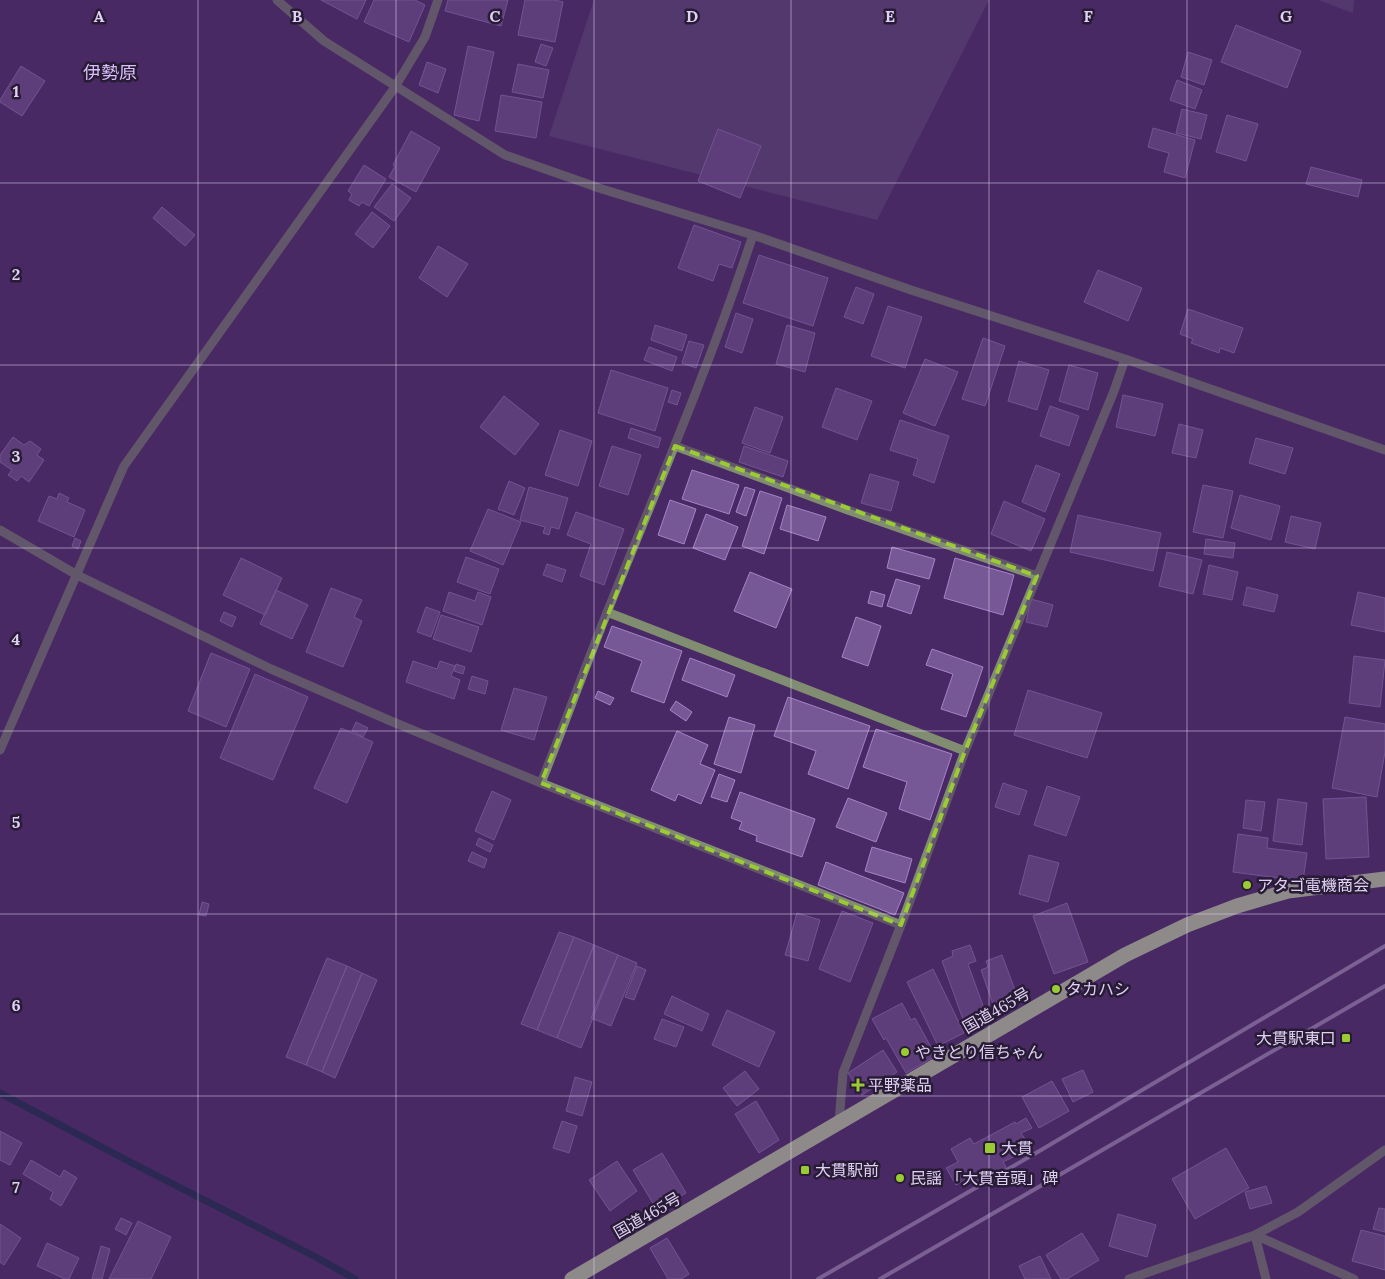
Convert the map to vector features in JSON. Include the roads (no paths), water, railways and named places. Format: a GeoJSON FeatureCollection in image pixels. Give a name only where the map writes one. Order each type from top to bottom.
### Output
{"type":"FeatureCollection","features":[{"type":"Feature","properties":{"kind":"highway","name":"国道465号"},"geometry":{"type":"LineString","coordinates":[[572,1279],[1125,955],[1187,925],[1237,906],[1288,891],[1385,879]]}},
{"type":"Feature","properties":{"kind":"street"},"geometry":{"type":"LineString","coordinates":[[277,0],[324,41],[505,154],[602,189],[753,235],[921,293],[1125,359],[1385,450]]}},
{"type":"Feature","properties":{"kind":"street"},"geometry":{"type":"LineString","coordinates":[[0,750],[124,466],[395,87],[425,37],[438,0]]}},
{"type":"Feature","properties":{"kind":"street"},"geometry":{"type":"LineString","coordinates":[[541,783],[675,446],[740,276],[753,235]]}},
{"type":"Feature","properties":{"kind":"street"},"geometry":{"type":"LineString","coordinates":[[839,1122],[843,1073],[901,925],[965,751],[1114,391],[1125,359]]}},
{"type":"Feature","properties":{"kind":"street"},"geometry":{"type":"LineString","coordinates":[[675,446],[845,509],[1037,576]]}},
{"type":"Feature","properties":{"kind":"street"},"geometry":{"type":"LineString","coordinates":[[0,530],[77,575],[280,673],[541,783],[901,925]]}},
{"type":"Feature","properties":{"kind":"street"},"geometry":{"type":"LineString","coordinates":[[608,612],[965,751]]}},
{"type":"Feature","properties":{"kind":"street"},"geometry":{"type":"LineString","coordinates":[[1129,1279],[1255,1235],[1298,1212],[1385,1150]]}},
{"type":"Feature","properties":{"kind":"street"},"geometry":{"type":"LineString","coordinates":[[1255,1235],[1266,1279]]}},
{"type":"Feature","properties":{"kind":"street"},"geometry":{"type":"LineString","coordinates":[[1255,1235],[1354,1279]]}},
{"type":"Feature","properties":{"kind":"waterway"},"geometry":{"type":"LineString","coordinates":[[0,1093],[355,1279]]}},
{"type":"Feature","properties":{"kind":"railway"},"geometry":{"type":"LineString","coordinates":[[818,1279],[1036,1153],[1385,946]]}},
{"type":"Feature","properties":{"kind":"railway"},"geometry":{"type":"LineString","coordinates":[[880,1279],[1385,986]]}},
{"type":"Feature","properties":{"kind":"place","name":"アタゴ電機商会"},"geometry":{"type":"Point","coordinates":[1247,885]}},
{"type":"Feature","properties":{"kind":"place","name":"タカハシ"},"geometry":{"type":"Point","coordinates":[1056,989]}},
{"type":"Feature","properties":{"kind":"place","name":"大貫駅東口"},"geometry":{"type":"Point","coordinates":[1346,1038]}},
{"type":"Feature","properties":{"kind":"place","name":"やきとり信ちゃん"},"geometry":{"type":"Point","coordinates":[905,1052]}},
{"type":"Feature","properties":{"kind":"place","name":"平野薬品"},"geometry":{"type":"Point","coordinates":[858,1085]}},
{"type":"Feature","properties":{"kind":"place","name":"大貫"},"geometry":{"type":"Point","coordinates":[990,1148]}},
{"type":"Feature","properties":{"kind":"place","name":"大貫駅前"},"geometry":{"type":"Point","coordinates":[805,1170]}},
{"type":"Feature","properties":{"kind":"place","name":"民謡 「大貫音頭」碑"},"geometry":{"type":"Point","coordinates":[900,1178]}},
{"type":"Feature","properties":{"kind":"district","name":"伊勢原"},"geometry":{"type":"Point","coordinates":[110,73]}}]}
